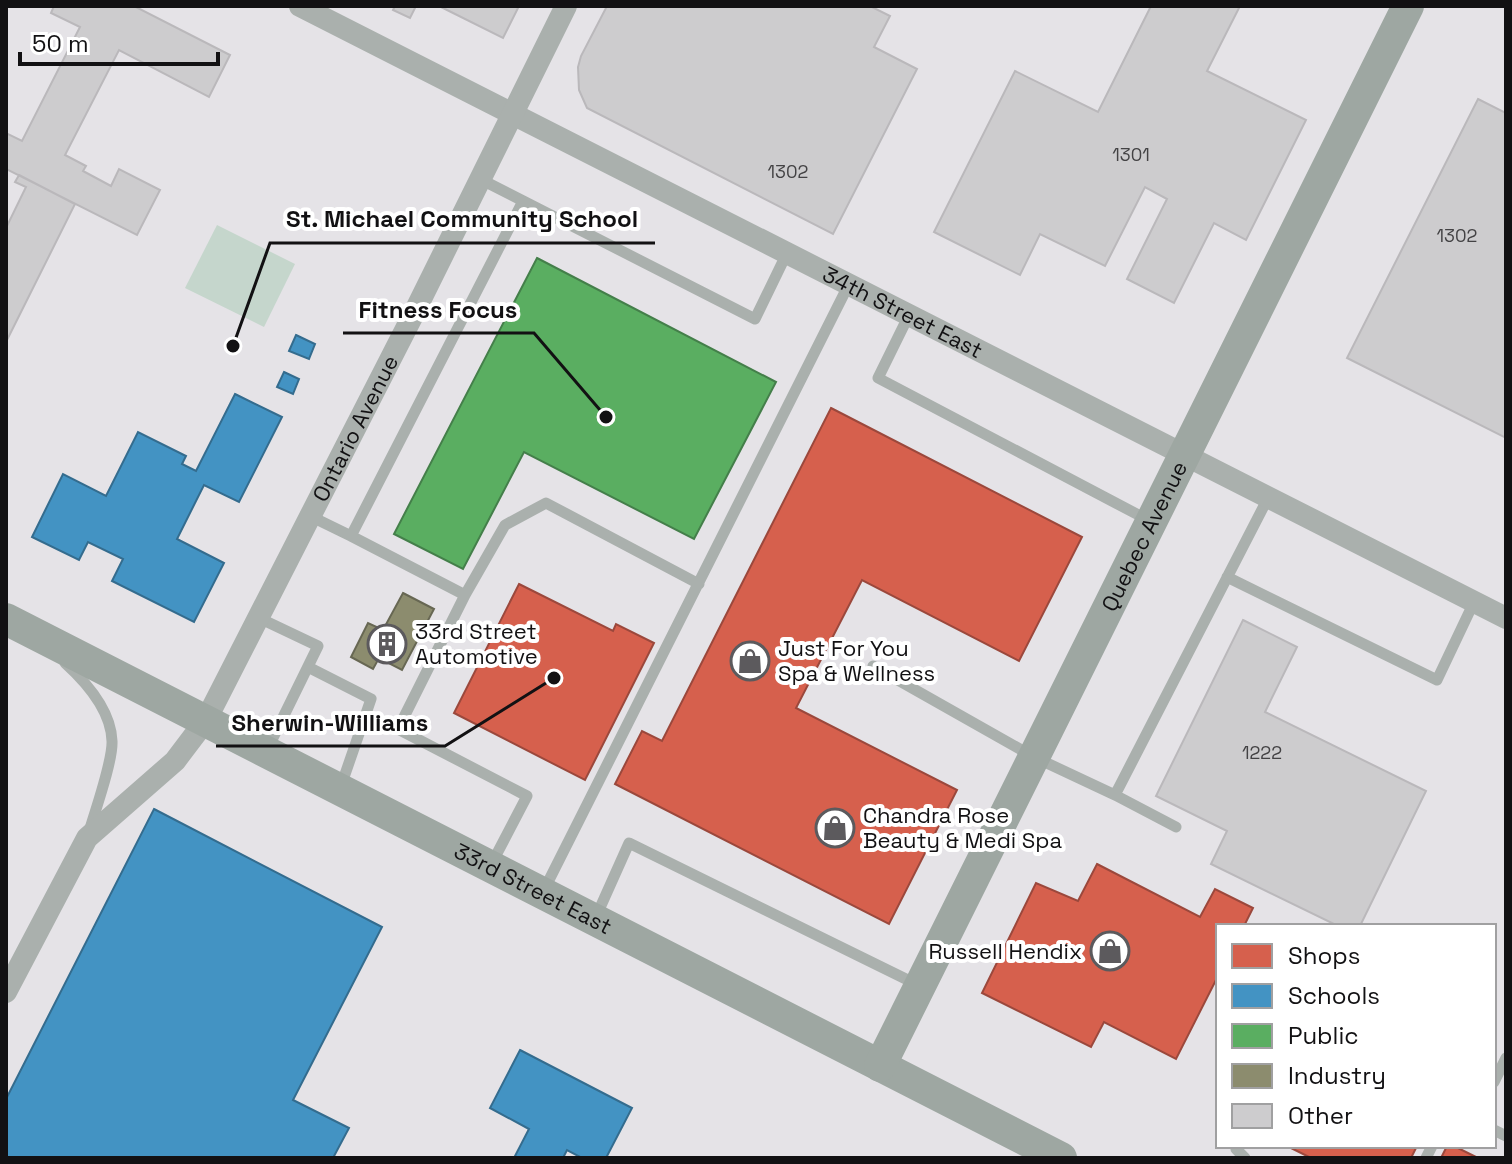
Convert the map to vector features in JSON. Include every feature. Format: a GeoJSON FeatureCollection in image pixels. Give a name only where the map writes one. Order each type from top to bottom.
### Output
{"type":"FeatureCollection","features":[{"type":"Feature","properties":{"kind":"street","name":"34th Street East"},"geometry":{"type":"LineString","coordinates":[[300,6],[1506,618]]}},
{"type":"Feature","properties":{"kind":"street","name":"Ontario Avenue"},"geometry":{"type":"LineString","coordinates":[[87,838],[175,761],[206,720],[566,6]]}},
{"type":"Feature","properties":{"kind":"street","name":"Quebec Avenue"},"geometry":{"type":"LineString","coordinates":[[880,1066],[1408,6]]}},
{"type":"Feature","properties":{"kind":"street","name":"33rd Street East"},"geometry":{"type":"LineString","coordinates":[[16,624],[1061,1158]]}},
{"type":"Feature","properties":{"kind":"street"},"geometry":{"type":"LineString","coordinates":[[6,992],[87,838]]}},
{"type":"Feature","properties":{"kind":"lane"},"geometry":{"type":"LineString","coordinates":[[479,179],[755,319],[787,253]]}},
{"type":"Feature","properties":{"kind":"lane"},"geometry":{"type":"LineString","coordinates":[[351,536],[523,201]]}},
{"type":"Feature","properties":{"kind":"lane"},"geometry":{"type":"LineString","coordinates":[[542,893],[849,284]]}},
{"type":"Feature","properties":{"kind":"lane"},"geometry":{"type":"LineString","coordinates":[[909,315],[878,378],[1152,522]]}},
{"type":"Feature","properties":{"kind":"lane"},"geometry":{"type":"LineString","coordinates":[[1115,795],[1268,498]]}},
{"type":"Feature","properties":{"kind":"lane"},"geometry":{"type":"LineString","coordinates":[[490,866],[527,796],[398,729],[465,595],[505,525],[546,503],[699,584]]}},
{"type":"Feature","properties":{"kind":"lane"},"geometry":{"type":"LineString","coordinates":[[310,516],[465,595]]}},
{"type":"Feature","properties":{"kind":"lane"},"geometry":{"type":"LineString","coordinates":[[1227,577],[1437,680],[1474,602]]}},
{"type":"Feature","properties":{"kind":"lane"},"geometry":{"type":"LineString","coordinates":[[259,618],[318,646],[266,751]]}},
{"type":"Feature","properties":{"kind":"lane"},"geometry":{"type":"LineString","coordinates":[[16,624],[81,677],[105,712],[112,742],[87,838]]}},
{"type":"Feature","properties":{"kind":"lane"},"geometry":{"type":"LineString","coordinates":[[873,666],[1034,757],[1176,827]]}},
{"type":"Feature","properties":{"kind":"lane"},"geometry":{"type":"LineString","coordinates":[[308,667],[371,699],[340,789]]}},
{"type":"Feature","properties":{"kind":"lane"},"geometry":{"type":"LineString","coordinates":[[595,919],[629,843],[919,986]]}},
{"type":"Feature","properties":{"kind":"lane"},"geometry":{"type":"LineString","coordinates":[[1496,1078],[1506,1058]]}},
{"type":"Feature","properties":{"kind":"green space"},"geometry":{"type":"Polygon","coordinates":[[[217,225],[295,264],[264,327],[185,288],[217,225]]]}},
{"type":"Feature","properties":{"kind":"building: Shops"},"geometry":{"type":"Polygon","coordinates":[[[831,408],[1082,537],[1019,661],[862,580],[796,708],[957,790],[889,924],[615,784],[642,731],[662,741],[831,408]]]}},
{"type":"Feature","properties":{"kind":"building: Shops"},"geometry":{"type":"Polygon","coordinates":[[[519,584],[613,631],[616,624],[654,643],[585,780],[454,713],[519,584]]]}},
{"type":"Feature","properties":{"kind":"building: Shops","name":"Russell Hendix"},"geometry":{"type":"Polygon","coordinates":[[[1097,864],[1200,917],[1215,889],[1253,908],[1245,924],[1216,924],[1216,980],[1176,1059],[1104,1022],[1091,1047],[982,993],[1036,883],[1078,901],[1097,864]]]}},
{"type":"Feature","properties":{"kind":"building: Shops"},"geometry":{"type":"Polygon","coordinates":[[[1291,1148],[1416,1148],[1411,1158],[1311,1158],[1291,1148]]]}},
{"type":"Feature","properties":{"kind":"building: Shops"},"geometry":{"type":"Polygon","coordinates":[[[1446,1148],[1458,1148],[1478,1158],[1441,1158],[1446,1148]]]}},
{"type":"Feature","properties":{"kind":"building: Schools"},"geometry":{"type":"Polygon","coordinates":[[[296,335],[315,344],[309,359],[289,351],[296,335]]]}},
{"type":"Feature","properties":{"kind":"building: Schools"},"geometry":{"type":"Polygon","coordinates":[[[284,372],[299,379],[293,394],[277,387],[284,372]]]}},
{"type":"Feature","properties":{"kind":"building: Schools"},"geometry":{"type":"Polygon","coordinates":[[[235,394],[282,417],[239,502],[204,485],[177,539],[224,563],[194,622],[112,581],[123,559],[88,542],[79,560],[32,537],[63,474],[106,496],[138,432],[186,456],[182,464],[196,471],[235,394]]]}},
{"type":"Feature","properties":{"kind":"building: Schools"},"geometry":{"type":"Polygon","coordinates":[[[154,809],[382,927],[293,1100],[349,1128],[333,1158],[6,1158],[6,1099],[154,809]]]}},
{"type":"Feature","properties":{"kind":"building: Schools"},"geometry":{"type":"Polygon","coordinates":[[[520,1050],[632,1108],[606,1158],[582,1158],[567,1150],[563,1158],[514,1158],[529,1129],[490,1108],[520,1050]]]}},
{"type":"Feature","properties":{"kind":"building: Public"},"geometry":{"type":"Polygon","coordinates":[[[537,258],[776,382],[694,539],[524,452],[463,569],[394,534],[537,258]]]}},
{"type":"Feature","properties":{"kind":"building: Industry","name":"33rd Street Automotive"},"geometry":{"type":"Polygon","coordinates":[[[403,593],[434,609],[402,670],[379,658],[373,669],[351,657],[368,623],[383,630],[403,593]]]}},
{"type":"Feature","properties":{"kind":"building: Other"},"geometry":{"type":"Polygon","coordinates":[[[54,6],[134,6],[230,55],[209,97],[119,50],[65,155],[86,166],[83,171],[111,186],[119,169],[160,190],[137,235],[6,169],[6,133],[22,141],[80,27],[51,13],[54,6]]]}},
{"type":"Feature","properties":{"kind":"building: Other"},"geometry":{"type":"Polygon","coordinates":[[[395,6],[416,6],[410,18],[393,10],[395,6]]]}},
{"type":"Feature","properties":{"kind":"building: Other"},"geometry":{"type":"Polygon","coordinates":[[[439,6],[519,6],[503,38],[439,6]]]}},
{"type":"Feature","properties":{"kind":"building: Other"},"geometry":{"type":"Polygon","coordinates":[[[607,6],[870,6],[890,16],[874,47],[917,69],[833,234],[587,108],[579,90],[578,67],[607,6]]]}},
{"type":"Feature","properties":{"kind":"building: Other"},"geometry":{"type":"Polygon","coordinates":[[[1151,6],[1240,6],[1207,71],[1306,120],[1246,240],[1214,223],[1174,303],[1127,279],[1167,199],[1145,187],[1105,266],[1040,234],[1020,275],[934,232],[1015,71],[1098,112],[1151,6]]]}},
{"type":"Feature","properties":{"kind":"building: Other"},"geometry":{"type":"Polygon","coordinates":[[[1478,99],[1506,113],[1506,438],[1347,358],[1478,99]]]}},
{"type":"Feature","properties":{"kind":"building: Other"},"geometry":{"type":"Polygon","coordinates":[[[19,175],[75,204],[6,342],[6,228],[26,187],[15,182],[19,175]]]}},
{"type":"Feature","properties":{"kind":"building: Other"},"geometry":{"type":"Polygon","coordinates":[[[1243,620],[1297,647],[1265,712],[1426,791],[1361,924],[1334,924],[1211,864],[1227,831],[1156,796],[1243,620]]]}},
{"type":"Feature","properties":{"kind":"place","name":"St. Michael Community School"},"geometry":{"type":"Point","coordinates":[233,346]}},
{"type":"Feature","properties":{"kind":"place","name":"Fitness Focus"},"geometry":{"type":"Point","coordinates":[606,417]}},
{"type":"Feature","properties":{"kind":"place","name":"33rd Street Automotive"},"geometry":{"type":"Point","coordinates":[387,644]}},
{"type":"Feature","properties":{"kind":"place","name":"Just For You Spa & Wellness"},"geometry":{"type":"Point","coordinates":[750,661]}},
{"type":"Feature","properties":{"kind":"place","name":"Sherwin-Williams"},"geometry":{"type":"Point","coordinates":[554,678]}},
{"type":"Feature","properties":{"kind":"place","name":"Chandra Rose Beauty & Medi Spa"},"geometry":{"type":"Point","coordinates":[835,828]}},
{"type":"Feature","properties":{"kind":"place","name":"Russell Hendix"},"geometry":{"type":"Point","coordinates":[1110,951]}}]}
